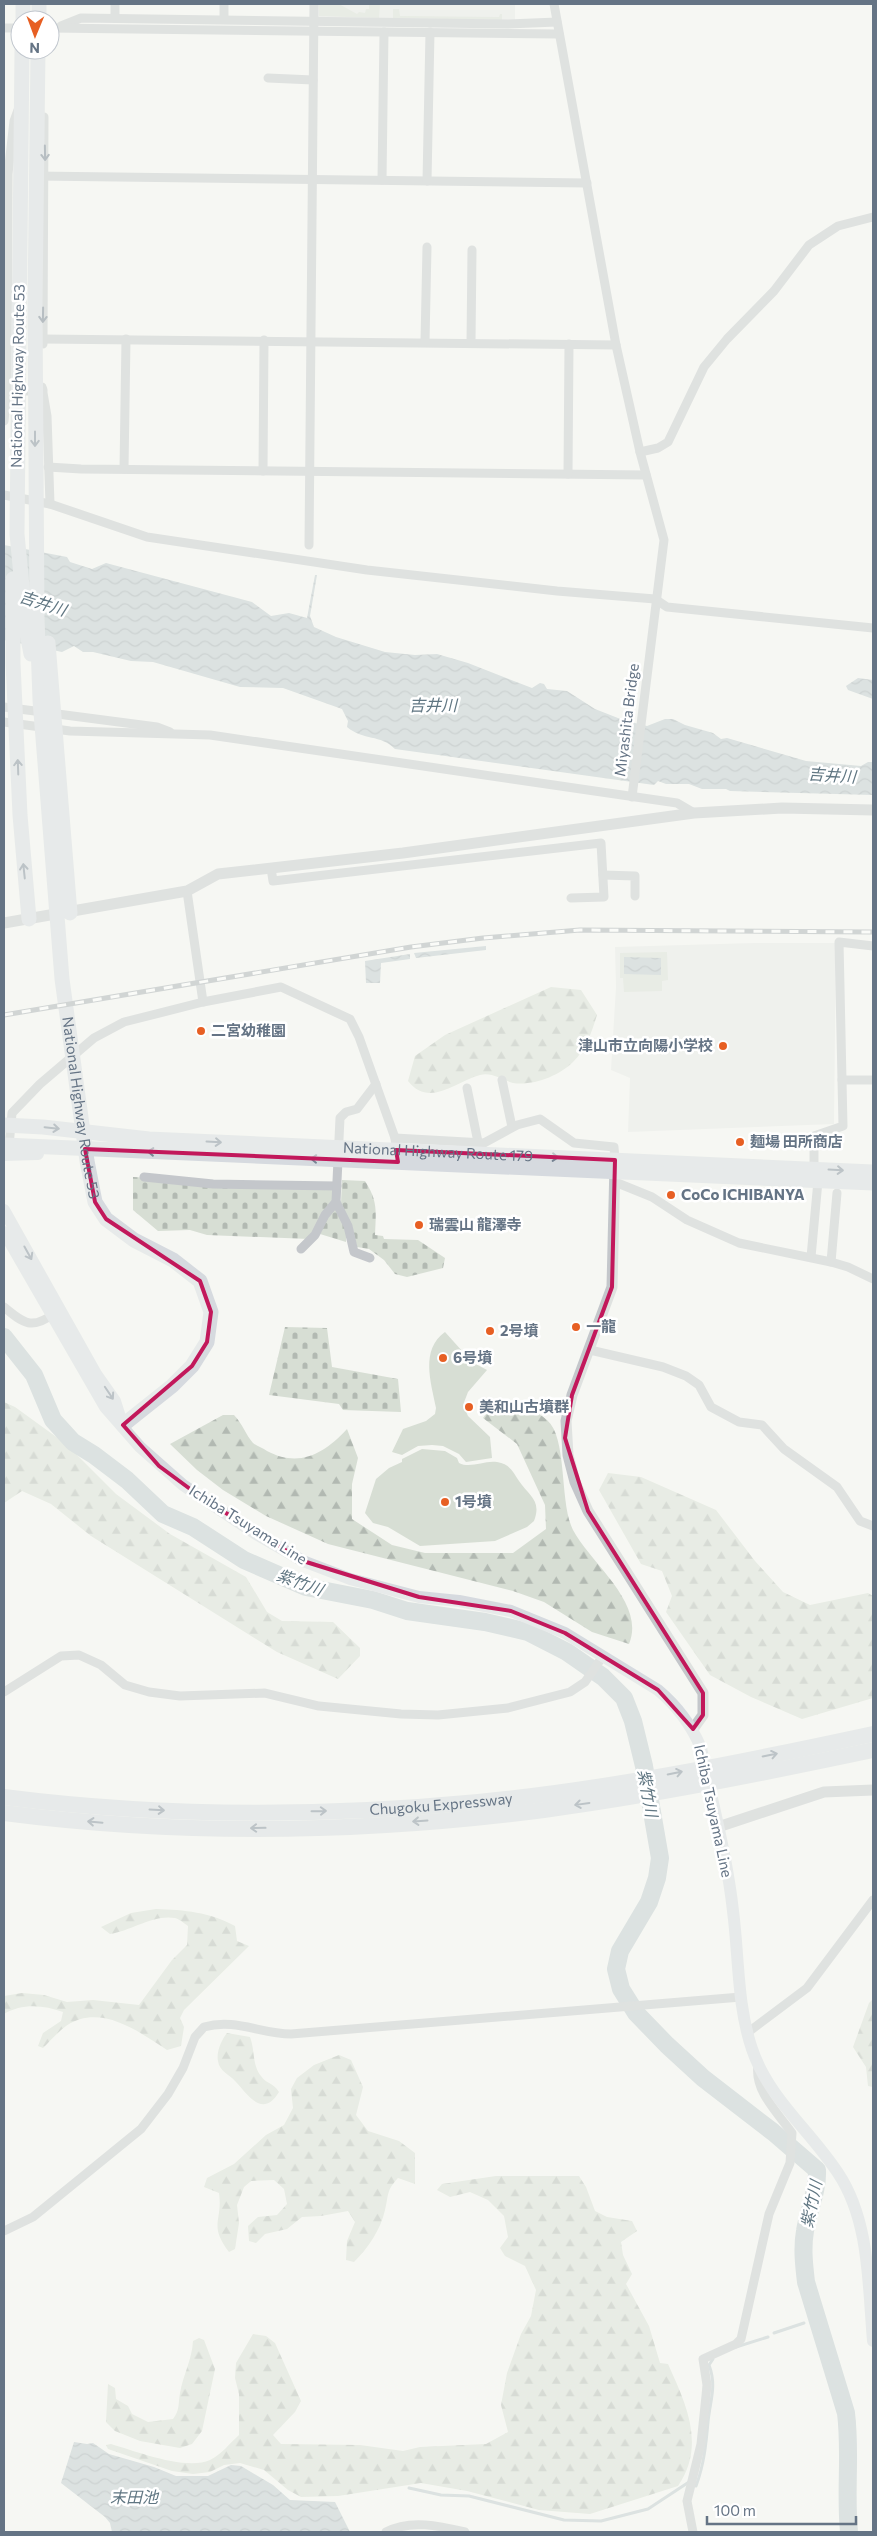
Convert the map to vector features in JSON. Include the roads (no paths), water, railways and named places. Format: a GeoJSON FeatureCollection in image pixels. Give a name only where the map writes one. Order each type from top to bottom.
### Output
{"type":"FeatureCollection","features":[{"type":"Feature","properties":{"kind":"highway","name":"National Highway Route 53"},"geometry":{"type":"LineString","coordinates":[[22,60],[23,175],[34,303],[35,532],[40,700],[62,980],[87,1162],[95,1202],[106,1219],[134,1240],[173,1260],[200,1281],[211,1312],[207,1342],[192,1366],[172,1386],[123,1424]]}},
{"type":"Feature","properties":{"kind":"highway","name":"National Highway Route 53"},"geometry":{"type":"LineString","coordinates":[[38,60],[23,175],[27,189],[26,240],[19,278],[18,303],[17,534],[26,628],[40,700]]}},
{"type":"Feature","properties":{"kind":"highway"},"geometry":{"type":"LineString","coordinates":[[35,532],[43,576],[60,813],[70,913]]}},
{"type":"Feature","properties":{"kind":"highway"},"geometry":{"type":"LineString","coordinates":[[17,534],[12,598],[20,815],[29,919]]}},
{"type":"Feature","properties":{"kind":"highway","name":"National Highway Route 179"},"geometry":{"type":"LineString","coordinates":[[6,1125],[43,1127],[149,1139],[397,1150],[615,1171],[816,1175],[873,1172]]}},
{"type":"Feature","properties":{"kind":"highway","name":"National Highway Route 179"},"geometry":{"type":"LineString","coordinates":[[5,1149],[397,1150]]}},
{"type":"Feature","properties":{"kind":"highway","name":"National Highway Route 179"},"geometry":{"type":"LineString","coordinates":[[816,1175],[873,1183]]}},
{"type":"Feature","properties":{"kind":"highway","name":"Chugoku Expressway"},"geometry":{"type":"LineString","coordinates":[[723,1772],[873,1734]]}},
{"type":"Feature","properties":{"kind":"highway","name":"Chugoku Expressway"},"geometry":{"type":"LineString","coordinates":[[4,1813],[180,1827],[326,1827],[476,1817],[723,1772],[873,1750]]}},
{"type":"Feature","properties":{"kind":"highway","name":"Chugoku Expressway"},"geometry":{"type":"LineString","coordinates":[[4,1797],[105,1807],[182,1811],[326,1811],[478,1802],[629,1790]]}},
{"type":"Feature","properties":{"kind":"main road","name":"Ichiba Tsuyama Line"},"geometry":{"type":"LineString","coordinates":[[4,1210],[105,1407],[123,1424],[140,1447],[183,1485],[256,1534],[303,1562],[350,1579],[419,1597],[459,1601],[511,1611],[564,1633],[600,1660],[658,1690],[672,1701],[693,1729],[700,1748],[718,1827],[733,1910],[741,1997],[747,2033],[758,2066],[788,2113],[838,2172],[851,2195],[862,2226],[873,2341]]}},
{"type":"Feature","properties":{"kind":"main road","name":"Ichiba Tsuyama Line"},"geometry":{"type":"LineString","coordinates":[[4,1232],[56,1312]]}},
{"type":"Feature","properties":{"kind":"street"},"geometry":{"type":"LineString","coordinates":[[115,4],[115,18]]}},
{"type":"Feature","properties":{"kind":"street"},"geometry":{"type":"LineString","coordinates":[[224,4],[224,19]]}},
{"type":"Feature","properties":{"kind":"street"},"geometry":{"type":"LineString","coordinates":[[309,545],[314,4]]}},
{"type":"Feature","properties":{"kind":"street","name":"Miyashita Bridge"},"geometry":{"type":"LineString","coordinates":[[554,4],[616,344],[640,452],[664,540],[632,797]]}},
{"type":"Feature","properties":{"kind":"street"},"geometry":{"type":"LineString","coordinates":[[60,26],[81,18],[558,22]]}},
{"type":"Feature","properties":{"kind":"street"},"geometry":{"type":"LineString","coordinates":[[60,28],[560,34]]}},
{"type":"Feature","properties":{"kind":"street"},"geometry":{"type":"LineString","coordinates":[[382,180],[384,32]]}},
{"type":"Feature","properties":{"kind":"street"},"geometry":{"type":"LineString","coordinates":[[427,180],[430,32]]}},
{"type":"Feature","properties":{"kind":"street"},"geometry":{"type":"LineString","coordinates":[[268,78],[314,80]]}},
{"type":"Feature","properties":{"kind":"street"},"geometry":{"type":"LineString","coordinates":[[23,175],[587,183]]}},
{"type":"Feature","properties":{"kind":"street"},"geometry":{"type":"LineString","coordinates":[[23,175],[43,339],[42,390],[47,416],[50,504]]}},
{"type":"Feature","properties":{"kind":"street"},"geometry":{"type":"LineString","coordinates":[[4,421],[7,390],[5,339],[23,175]]}},
{"type":"Feature","properties":{"kind":"street"},"geometry":{"type":"LineString","coordinates":[[640,452],[658,448],[668,442],[704,367],[726,339],[774,291],[809,245],[838,226],[873,217]]}},
{"type":"Feature","properties":{"kind":"street"},"geometry":{"type":"LineString","coordinates":[[425,342],[426,247]]}},
{"type":"Feature","properties":{"kind":"street"},"geometry":{"type":"LineString","coordinates":[[471,343],[472,250]]}},
{"type":"Feature","properties":{"kind":"street"},"geometry":{"type":"LineString","coordinates":[[43,339],[616,344]]}},
{"type":"Feature","properties":{"kind":"street"},"geometry":{"type":"LineString","coordinates":[[124,469],[126,340]]}},
{"type":"Feature","properties":{"kind":"street"},"geometry":{"type":"LineString","coordinates":[[263,471],[264,340]]}},
{"type":"Feature","properties":{"kind":"street"},"geometry":{"type":"LineString","coordinates":[[568,474],[569,344]]}},
{"type":"Feature","properties":{"kind":"street"},"geometry":{"type":"LineString","coordinates":[[7,390],[42,390]]}},
{"type":"Feature","properties":{"kind":"street"},"geometry":{"type":"LineString","coordinates":[[48,467],[646,474]]}},
{"type":"Feature","properties":{"kind":"street"},"geometry":{"type":"LineString","coordinates":[[4,495],[50,504],[157,538],[367,570],[557,591],[656,599],[667,606],[873,628]]}},
{"type":"Feature","properties":{"kind":"street"},"geometry":{"type":"LineString","coordinates":[[4,707],[157,727],[173,733]]}},
{"type":"Feature","properties":{"kind":"street"},"geometry":{"type":"LineString","coordinates":[[4,722],[70,731],[173,733],[243,739],[632,797],[677,802],[694,813]]}},
{"type":"Feature","properties":{"kind":"street"},"geometry":{"type":"LineString","coordinates":[[4,923],[70,913],[187,891],[218,874],[404,853],[694,813],[782,808],[873,810]]}},
{"type":"Feature","properties":{"kind":"street"},"geometry":{"type":"LineString","coordinates":[[554,833],[555,848]]}},
{"type":"Feature","properties":{"kind":"street"},"geometry":{"type":"LineString","coordinates":[[271,868],[273,881],[601,843],[604,897],[571,898]]}},
{"type":"Feature","properties":{"kind":"street"},"geometry":{"type":"LineString","coordinates":[[404,853],[405,866]]}},
{"type":"Feature","properties":{"kind":"street"},"geometry":{"type":"LineString","coordinates":[[603,875],[635,876],[636,896]]}},
{"type":"Feature","properties":{"kind":"street"},"geometry":{"type":"LineString","coordinates":[[187,891],[203,1002]]}},
{"type":"Feature","properties":{"kind":"street"},"geometry":{"type":"LineString","coordinates":[[811,1258],[816,1175],[814,1136],[843,1126],[840,942],[873,946]]}},
{"type":"Feature","properties":{"kind":"street"},"geometry":{"type":"LineString","coordinates":[[5,1149],[6,1125],[12,1113],[40,1084],[94,1038],[124,1022],[203,1002],[281,987],[329,1007],[350,1019],[360,1037],[397,1150],[484,1143],[512,1127],[540,1119],[574,1143],[614,1146],[612,1287],[572,1396],[566,1420],[565,1438],[570,1464],[588,1511],[703,1693],[703,1715],[693,1729]]}},
{"type":"Feature","properties":{"kind":"street"},"geometry":{"type":"LineString","coordinates":[[502,1080],[512,1127]]}},
{"type":"Feature","properties":{"kind":"street"},"geometry":{"type":"LineString","coordinates":[[842,1080],[873,1080]]}},
{"type":"Feature","properties":{"kind":"street"},"geometry":{"type":"LineString","coordinates":[[370,1258],[354,1252],[348,1226],[336,1202],[340,1118],[346,1112],[357,1109],[376,1084]]}},
{"type":"Feature","properties":{"kind":"street"},"geometry":{"type":"LineString","coordinates":[[466,1088],[478,1142]]}},
{"type":"Feature","properties":{"kind":"street"},"geometry":{"type":"LineString","coordinates":[[615,1171],[652,1198],[688,1220],[739,1243],[848,1266],[873,1279]]}},
{"type":"Feature","properties":{"kind":"street"},"geometry":{"type":"LineString","coordinates":[[144,1178],[213,1184],[337,1186]]}},
{"type":"Feature","properties":{"kind":"street"},"geometry":{"type":"LineString","coordinates":[[831,1262],[837,1193]]}},
{"type":"Feature","properties":{"kind":"street"},"geometry":{"type":"LineString","coordinates":[[300,1249],[314,1235],[325,1215],[336,1202]]}},
{"type":"Feature","properties":{"kind":"street"},"geometry":{"type":"LineString","coordinates":[[4,1307],[20,1321],[29,1324],[39,1324],[56,1312]]}},
{"type":"Feature","properties":{"kind":"street"},"geometry":{"type":"LineString","coordinates":[[590,1350],[663,1367],[686,1376],[699,1385],[711,1406],[739,1422],[762,1425],[784,1449],[837,1487],[860,1521],[873,1526]]}},
{"type":"Feature","properties":{"kind":"street"},"geometry":{"type":"LineString","coordinates":[[4,1692],[61,1656],[78,1655],[101,1665],[125,1685],[149,1692],[180,1696],[265,1693],[319,1706],[401,1714],[438,1715],[508,1708],[570,1692],[586,1682],[600,1660]]}},
{"type":"Feature","properties":{"kind":"street"},"geometry":{"type":"LineString","coordinates":[[718,1827],[824,1792],[873,1790]]}},
{"type":"Feature","properties":{"kind":"street"},"geometry":{"type":"LineString","coordinates":[[747,2033],[807,1988],[873,1900]]}},
{"type":"Feature","properties":{"kind":"street"},"geometry":{"type":"LineString","coordinates":[[4,2231],[33,2217],[141,2129],[168,2094],[183,2068],[195,2037],[204,2027],[233,2023],[267,2032],[291,2034],[741,1997]]}},
{"type":"Feature","properties":{"kind":"street"},"geometry":{"type":"LineString","coordinates":[[693,2532],[687,2501],[700,2444],[706,2396],[707,2385],[703,2359],[736,2344],[742,2339],[769,2214],[790,2163],[792,2132],[759,2087],[756,2075],[758,2066]]}},
{"type":"Feature","properties":{"kind":"street"},"geometry":{"type":"LineString","coordinates":[[386,2532],[399,2527],[413,2525],[443,2527],[465,2532]]}},
{"type":"Feature","properties":{"kind":"water","name":"吉井川"},"geometry":{"type":"Polygon","coordinates":[[[4,545],[67,557],[70,562],[92,569],[106,563],[252,602],[271,616],[289,613],[307,618],[315,575],[317,575],[310,616],[314,627],[336,637],[385,652],[415,655],[437,654],[468,663],[532,688],[540,683],[544,684],[547,689],[567,691],[595,709],[623,720],[647,726],[665,719],[673,719],[685,725],[713,733],[721,739],[727,738],[806,761],[861,766],[868,762],[873,762],[873,795],[730,791],[726,789],[702,789],[689,784],[666,784],[658,781],[654,785],[395,749],[384,741],[360,734],[347,727],[348,721],[342,709],[283,688],[240,687],[153,662],[131,661],[93,652],[83,652],[74,646],[62,652],[4,640],[4,545]]]}},
{"type":"Feature","properties":{"kind":"water"},"geometry":{"type":"Polygon","coordinates":[[[858,678],[873,680],[873,699],[848,690],[846,686],[858,678]]]}},
{"type":"Feature","properties":{"kind":"water"},"geometry":{"type":"Polygon","coordinates":[[[486,946],[486,950],[416,958],[414,953],[486,946]]]}},
{"type":"Feature","properties":{"kind":"water"},"geometry":{"type":"Polygon","coordinates":[[[410,954],[410,959],[381,963],[380,983],[366,983],[365,961],[410,954]]]}},
{"type":"Feature","properties":{"kind":"water"},"geometry":{"type":"Polygon","coordinates":[[[624,957],[661,958],[661,975],[624,974],[624,957]]]}},
{"type":"Feature","properties":{"kind":"water","name":"末田池"},"geometry":{"type":"Polygon","coordinates":[[[74,2442],[93,2443],[109,2454],[154,2467],[176,2476],[208,2476],[231,2465],[241,2466],[273,2485],[290,2500],[335,2502],[350,2532],[112,2532],[110,2523],[105,2517],[61,2483],[74,2442]]]}},
{"type":"Feature","properties":{"kind":"waterway","name":"紫竹川"},"geometry":{"type":"LineString","coordinates":[[4,1337],[34,1375],[53,1420],[73,1442],[127,1480],[163,1514],[193,1527],[244,1560],[306,1587],[373,1600],[407,1611],[485,1622],[528,1632],[567,1652],[603,1677],[624,1698],[633,1721],[644,1766],[660,1858],[657,1878],[649,1902],[620,1951],[616,1969],[621,1989],[636,2013],[667,2045],[703,2078],[773,2132],[817,2170],[816,2186],[804,2237],[804,2263],[806,2282],[846,2413],[849,2532]]}},
{"type":"Feature","properties":{"kind":"waterway"},"geometry":{"type":"LineString","coordinates":[[774,2333],[804,2323]]}},
{"type":"Feature","properties":{"kind":"waterway"},"geometry":{"type":"LineString","coordinates":[[736,2347],[768,2337]]}},
{"type":"Feature","properties":{"kind":"waterway"},"geometry":{"type":"LineString","coordinates":[[696,2486],[701,2470],[713,2387],[709,2365],[713,2359]]}},
{"type":"Feature","properties":{"kind":"waterway"},"geometry":{"type":"LineString","coordinates":[[409,2488],[441,2495],[469,2496],[564,2520],[601,2521],[648,2509],[689,2482]]}},
{"type":"Feature","properties":{"kind":"railway"},"geometry":{"type":"LineString","coordinates":[[4,1015],[411,947],[483,938],[580,930],[873,932]]}},
{"type":"Feature","properties":{"kind":"place","name":"二宮幼稚園"},"geometry":{"type":"Point","coordinates":[201,1031]}},
{"type":"Feature","properties":{"kind":"place","name":"津山市立向陽小学校"},"geometry":{"type":"Point","coordinates":[723,1046]}},
{"type":"Feature","properties":{"kind":"place","name":"麺場 田所商店"},"geometry":{"type":"Point","coordinates":[740,1142]}},
{"type":"Feature","properties":{"kind":"place","name":"CoCo ICHIBANYA"},"geometry":{"type":"Point","coordinates":[671,1195]}},
{"type":"Feature","properties":{"kind":"place","name":"瑞雲山 龍澤寺"},"geometry":{"type":"Point","coordinates":[419,1225]}},
{"type":"Feature","properties":{"kind":"place","name":"一龍"},"geometry":{"type":"Point","coordinates":[576,1327]}},
{"type":"Feature","properties":{"kind":"place","name":"2号墳"},"geometry":{"type":"Point","coordinates":[490,1331]}},
{"type":"Feature","properties":{"kind":"place","name":"6号墳"},"geometry":{"type":"Point","coordinates":[443,1358]}},
{"type":"Feature","properties":{"kind":"place","name":"美和山古墳群"},"geometry":{"type":"Point","coordinates":[469,1407]}},
{"type":"Feature","properties":{"kind":"place","name":"1号墳"},"geometry":{"type":"Point","coordinates":[445,1502]}}]}
